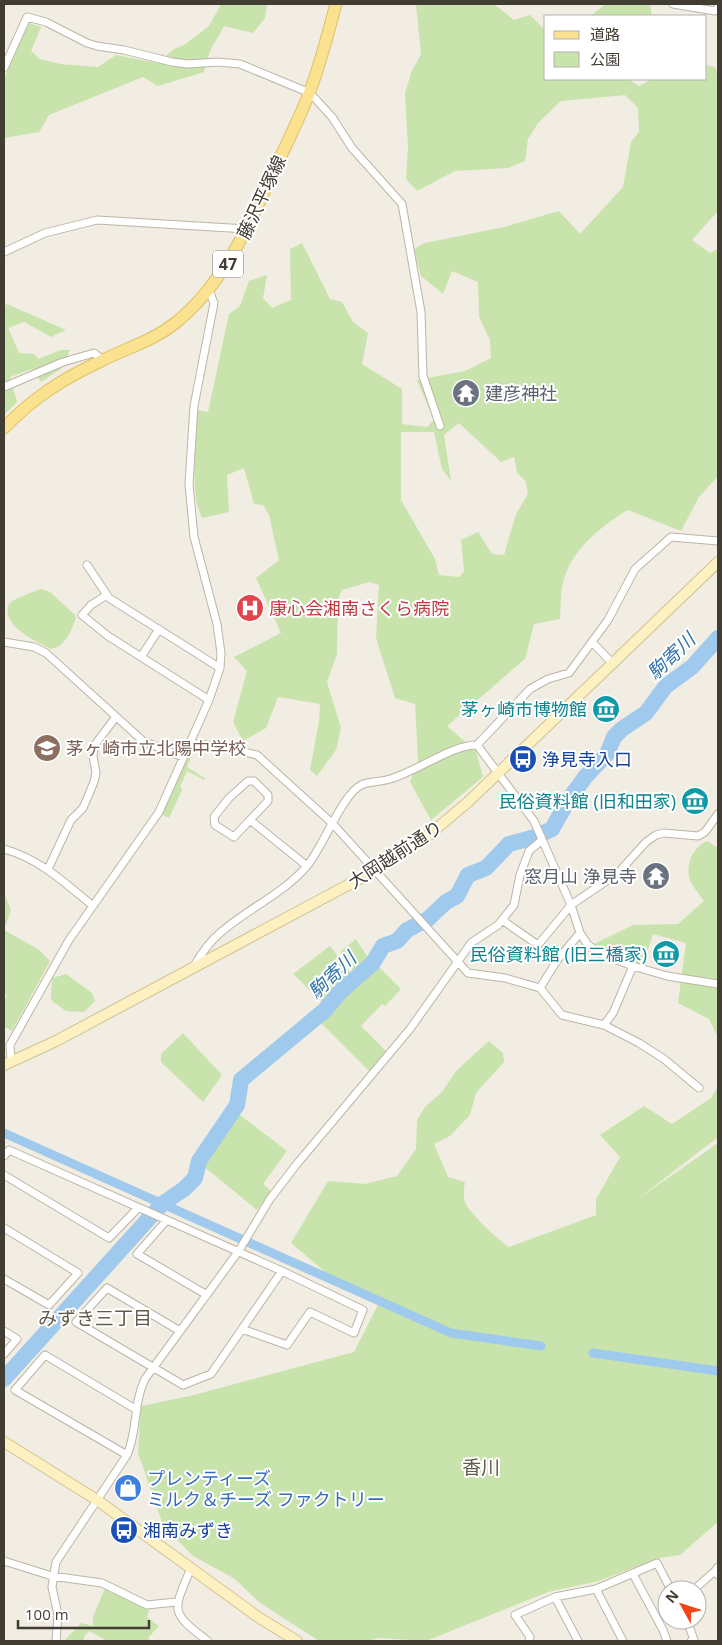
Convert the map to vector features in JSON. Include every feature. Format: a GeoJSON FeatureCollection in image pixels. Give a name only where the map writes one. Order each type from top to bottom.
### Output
{"type":"FeatureCollection","features":[{"type":"Feature","properties":{"kind":"main road","name":"藤沢平塚線"},"geometry":{"type":"LineString","coordinates":[[4,428],[48,388],[103,360],[152,339],[174,324],[209,290],[231,259],[247,229],[310,93],[336,4]]}},
{"type":"Feature","properties":{"kind":"street"},"geometry":{"type":"LineString","coordinates":[[673,4],[715,11],[718,7]]}},
{"type":"Feature","properties":{"kind":"street"},"geometry":{"type":"LineString","coordinates":[[4,68],[27,17],[46,22],[87,43],[97,46],[180,63],[218,62],[240,64],[310,93],[332,117],[352,148],[402,204],[421,312],[423,376],[440,426]]}},
{"type":"Feature","properties":{"kind":"street"},"geometry":{"type":"LineString","coordinates":[[4,252],[44,233],[97,220],[247,229]]}},
{"type":"Feature","properties":{"kind":"street"},"geometry":{"type":"LineString","coordinates":[[8,1063],[10,1045],[57,960],[159,812],[210,700],[220,668],[221,653],[217,624],[194,537],[189,484],[194,406],[214,303],[209,290]]}},
{"type":"Feature","properties":{"kind":"street"},"geometry":{"type":"LineString","coordinates":[[4,386],[63,362],[94,353],[103,360]]}},
{"type":"Feature","properties":{"kind":"street"},"geometry":{"type":"LineString","coordinates":[[192,968],[218,934],[285,886],[307,866],[354,791],[362,784],[401,776],[464,745],[477,745],[530,689],[548,679],[569,673],[608,620],[635,568],[671,536],[718,541]]}},
{"type":"Feature","properties":{"kind":"street","name":"大岡越前通り"},"geometry":{"type":"LineString","coordinates":[[8,1063],[56,1041],[376,870],[430,834],[500,772],[718,562]]}},
{"type":"Feature","properties":{"kind":"street"},"geometry":{"type":"LineString","coordinates":[[87,566],[107,595],[220,668]]}},
{"type":"Feature","properties":{"kind":"street"},"geometry":{"type":"LineString","coordinates":[[107,595],[91,605],[82,615],[108,636],[210,700]]}},
{"type":"Feature","properties":{"kind":"street"},"geometry":{"type":"LineString","coordinates":[[141,657],[159,629]]}},
{"type":"Feature","properties":{"kind":"street"},"geometry":{"type":"LineString","coordinates":[[4,642],[34,647],[46,653],[115,718],[143,741],[183,757]]}},
{"type":"Feature","properties":{"kind":"street"},"geometry":{"type":"LineString","coordinates":[[592,642],[613,664]]}},
{"type":"Feature","properties":{"kind":"street"},"geometry":{"type":"LineString","coordinates":[[48,869],[71,820],[83,808],[94,782],[96,773],[93,756],[94,746],[115,718]]}},
{"type":"Feature","properties":{"kind":"street"},"geometry":{"type":"LineString","coordinates":[[190,742],[257,755],[334,824],[468,973],[504,978],[540,988],[562,1015],[604,1025],[664,1058],[699,1088]]}},
{"type":"Feature","properties":{"kind":"street"},"geometry":{"type":"LineString","coordinates":[[477,745],[525,806],[572,905],[580,933],[594,950],[633,966],[667,976],[718,984]]}},
{"type":"Feature","properties":{"kind":"street"},"geometry":{"type":"LineString","coordinates":[[248,781],[254,781],[268,794],[268,801],[250,820],[234,837],[215,825],[214,817],[248,781]]}},
{"type":"Feature","properties":{"kind":"street"},"geometry":{"type":"LineString","coordinates":[[502,920],[538,945],[572,905],[618,873],[646,842],[656,835],[664,833],[698,836],[704,832],[718,814]]}},
{"type":"Feature","properties":{"kind":"street"},"geometry":{"type":"LineString","coordinates":[[250,820],[307,866]]}},
{"type":"Feature","properties":{"kind":"street"},"geometry":{"type":"LineString","coordinates":[[56,1641],[58,1615],[52,1587],[52,1576],[61,1552],[127,1455],[133,1438],[140,1389],[153,1368],[238,1252],[270,1199],[410,1029],[471,943],[498,925],[514,904],[520,875],[529,851],[541,837]]}},
{"type":"Feature","properties":{"kind":"street"},"geometry":{"type":"LineString","coordinates":[[4,850],[33,860],[48,869],[93,906]]}},
{"type":"Feature","properties":{"kind":"street"},"geometry":{"type":"LineString","coordinates":[[540,988],[558,959],[580,933]]}},
{"type":"Feature","properties":{"kind":"street"},"geometry":{"type":"LineString","coordinates":[[604,1025],[613,1012],[633,966]]}},
{"type":"Feature","properties":{"kind":"street"},"geometry":{"type":"LineString","coordinates":[[4,1156],[9,1150],[163,1220],[282,1271],[363,1310],[354,1332],[310,1312],[287,1344],[242,1329]]}},
{"type":"Feature","properties":{"kind":"street"},"geometry":{"type":"LineString","coordinates":[[4,1176],[109,1238],[141,1209]]}},
{"type":"Feature","properties":{"kind":"street"},"geometry":{"type":"LineString","coordinates":[[163,1220],[137,1254],[207,1295]]}},
{"type":"Feature","properties":{"kind":"street"},"geometry":{"type":"LineString","coordinates":[[4,1228],[78,1273],[49,1305],[4,1279]]}},
{"type":"Feature","properties":{"kind":"street"},"geometry":{"type":"LineString","coordinates":[[180,1332],[106,1288],[76,1322],[183,1385],[211,1374],[282,1271]]}},
{"type":"Feature","properties":{"kind":"street"},"geometry":{"type":"LineString","coordinates":[[4,1331],[17,1339],[4,1354]]}},
{"type":"Feature","properties":{"kind":"street"},"geometry":{"type":"LineString","coordinates":[[127,1455],[15,1390],[45,1355],[137,1410]]}},
{"type":"Feature","properties":{"kind":"street"},"geometry":{"type":"LineString","coordinates":[[4,1442],[97,1500],[258,1617],[297,1641]]}},
{"type":"Feature","properties":{"kind":"street"},"geometry":{"type":"LineString","coordinates":[[4,1561],[52,1576],[102,1583],[147,1605],[176,1602]]}},
{"type":"Feature","properties":{"kind":"street"},"geometry":{"type":"LineString","coordinates":[[529,1641],[530,1637],[515,1615],[554,1597],[596,1589],[657,1563],[666,1580]]}},
{"type":"Feature","properties":{"kind":"street"},"geometry":{"type":"LineString","coordinates":[[191,1568],[176,1602],[181,1621],[208,1641]]}},
{"type":"Feature","properties":{"kind":"street"},"geometry":{"type":"LineString","coordinates":[[706,1580],[717,1571]]}},
{"type":"Feature","properties":{"kind":"street"},"geometry":{"type":"LineString","coordinates":[[633,1574],[667,1641]]}},
{"type":"Feature","properties":{"kind":"street"},"geometry":{"type":"LineString","coordinates":[[596,1589],[623,1641]]}},
{"type":"Feature","properties":{"kind":"street"},"geometry":{"type":"LineString","coordinates":[[554,1597],[578,1641]]}},
{"type":"Feature","properties":{"kind":"street"},"geometry":{"type":"LineString","coordinates":[[691,1630],[694,1640],[691,1641]]}},
{"type":"Feature","properties":{"kind":"green space"},"geometry":{"type":"Polygon","coordinates":[[[221,4],[267,4],[265,18],[253,33],[224,26],[210,51],[204,72],[158,86],[143,77],[49,115],[39,132],[4,138],[4,79],[29,23],[41,27],[31,51],[40,59],[60,64],[98,67],[116,55],[157,63],[174,49],[184,45],[209,26],[221,4]]]}},
{"type":"Feature","properties":{"kind":"green space"},"geometry":{"type":"Polygon","coordinates":[[[416,4],[494,4],[514,20],[530,15],[544,29],[544,80],[630,80],[639,86],[650,80],[707,80],[707,65],[715,67],[718,74],[718,211],[692,240],[710,253],[718,249],[718,476],[699,497],[681,531],[628,510],[600,529],[577,553],[564,578],[560,619],[534,624],[525,659],[447,726],[476,751],[483,777],[431,820],[410,782],[418,760],[415,704],[395,698],[376,638],[379,585],[369,582],[342,590],[338,599],[337,654],[327,682],[341,728],[336,750],[317,776],[310,770],[319,721],[320,704],[278,697],[266,728],[243,741],[233,722],[247,671],[234,657],[281,633],[256,578],[279,560],[269,515],[263,505],[254,504],[244,468],[227,475],[229,512],[202,518],[198,507],[194,480],[197,410],[208,412],[229,314],[240,306],[249,281],[267,275],[263,298],[272,308],[291,300],[290,249],[302,243],[330,299],[342,302],[353,322],[368,333],[362,364],[402,389],[402,424],[427,427],[434,420],[417,380],[465,371],[491,358],[490,340],[479,317],[478,282],[452,271],[443,294],[421,276],[414,249],[425,243],[504,227],[559,211],[580,234],[623,187],[631,142],[639,132],[638,108],[625,95],[561,101],[538,123],[528,139],[525,161],[508,168],[455,171],[417,191],[406,179],[408,147],[405,93],[411,73],[421,54],[416,4]],[[459,423],[444,435],[451,481],[442,469],[434,432],[401,432],[401,500],[435,559],[439,575],[459,577],[464,571],[461,540],[478,532],[492,554],[504,555],[516,514],[528,494],[526,482],[517,472],[514,457],[501,462],[459,423]]]}},
{"type":"Feature","properties":{"kind":"green space"},"geometry":{"type":"Polygon","coordinates":[[[606,4],[650,4],[652,15],[591,15],[606,4]]]}},
{"type":"Feature","properties":{"kind":"green space"},"geometry":{"type":"Polygon","coordinates":[[[7,304],[66,330],[51,337],[24,322],[8,328],[19,353],[34,354],[38,359],[61,350],[70,350],[62,368],[41,382],[32,369],[10,377],[17,402],[4,415],[4,306],[7,304]]]}},
{"type":"Feature","properties":{"kind":"green space"},"geometry":{"type":"Polygon","coordinates":[[[41,589],[50,592],[75,615],[76,619],[64,642],[51,649],[15,626],[8,612],[9,604],[20,597],[41,589]]]}},
{"type":"Feature","properties":{"kind":"green space"},"geometry":{"type":"Polygon","coordinates":[[[193,747],[214,751],[194,751],[187,767],[205,778],[204,780],[187,771],[180,787],[182,790],[169,818],[161,814],[193,747]]]}},
{"type":"Feature","properties":{"kind":"green space"},"geometry":{"type":"Polygon","coordinates":[[[707,841],[718,848],[718,1037],[709,1019],[678,1003],[686,943],[653,934],[643,965],[602,951],[594,944],[633,925],[678,924],[704,901],[692,884],[688,872],[693,853],[707,841]]]}},
{"type":"Feature","properties":{"kind":"green space"},"geometry":{"type":"Polygon","coordinates":[[[4,893],[11,910],[4,930],[4,893]]]}},
{"type":"Feature","properties":{"kind":"green space"},"geometry":{"type":"Polygon","coordinates":[[[4,930],[38,949],[50,961],[12,1031],[4,1027],[4,1001],[7,995],[4,993],[4,930]]]}},
{"type":"Feature","properties":{"kind":"green space"},"geometry":{"type":"Polygon","coordinates":[[[356,939],[370,961],[355,973],[340,952],[356,939]]]}},
{"type":"Feature","properties":{"kind":"green space"},"geometry":{"type":"Polygon","coordinates":[[[330,946],[352,975],[324,1004],[293,974],[330,946]]]}},
{"type":"Feature","properties":{"kind":"green space"},"geometry":{"type":"Polygon","coordinates":[[[377,965],[401,989],[385,1006],[382,1004],[361,1026],[386,1051],[369,1071],[320,1022],[345,993],[377,965]]]}},
{"type":"Feature","properties":{"kind":"green space"},"geometry":{"type":"Polygon","coordinates":[[[66,974],[92,993],[95,1001],[84,1012],[66,1011],[51,1000],[52,978],[66,974]]]}},
{"type":"Feature","properties":{"kind":"green space"},"geometry":{"type":"Polygon","coordinates":[[[183,1033],[222,1075],[203,1102],[161,1062],[161,1054],[183,1033]]]}},
{"type":"Feature","properties":{"kind":"green space"},"geometry":{"type":"Polygon","coordinates":[[[489,1041],[503,1053],[504,1062],[476,1093],[470,1115],[450,1136],[434,1144],[448,1177],[465,1182],[464,1197],[467,1207],[509,1247],[596,1215],[596,1199],[620,1157],[600,1135],[644,1106],[672,1124],[711,1098],[718,1087],[718,1137],[638,1199],[718,1143],[718,1522],[680,1555],[658,1558],[599,1581],[548,1592],[426,1641],[378,1638],[368,1641],[319,1641],[259,1602],[235,1579],[193,1556],[163,1525],[138,1453],[141,1406],[190,1396],[354,1352],[380,1301],[325,1272],[291,1243],[328,1181],[365,1184],[397,1176],[416,1149],[417,1120],[425,1107],[442,1092],[456,1071],[489,1041]]]}},
{"type":"Feature","properties":{"kind":"green space"},"geometry":{"type":"Polygon","coordinates":[[[236,1112],[287,1151],[263,1184],[271,1191],[257,1210],[201,1164],[236,1112]]]}},
{"type":"Feature","properties":{"kind":"green space"},"geometry":{"type":"Polygon","coordinates":[[[105,1588],[149,1610],[147,1617],[159,1626],[148,1638],[151,1641],[107,1641],[89,1631],[83,1641],[64,1641],[81,1623],[93,1626],[93,1617],[105,1588]]]}},
{"type":"Feature","properties":{"kind":"waterway","name":"駒寄川"},"geometry":{"type":"LineString","coordinates":[[4,1379],[162,1204],[184,1189],[195,1178],[199,1161],[237,1105],[241,1080],[325,1010],[341,991],[372,964],[383,946],[397,941],[407,930],[428,919],[446,902],[457,896],[468,875],[486,868],[509,844],[535,837],[552,829],[569,799],[586,776],[607,754],[614,737],[622,729],[646,713],[666,686],[692,667],[718,638]]}},
{"type":"Feature","properties":{"kind":"waterway"},"geometry":{"type":"LineString","coordinates":[[4,1133],[451,1333],[541,1346]]}},
{"type":"Feature","properties":{"kind":"waterway"},"geometry":{"type":"LineString","coordinates":[[593,1353],[718,1371]]}},
{"type":"Feature","properties":{"kind":"place","name":"建彦神社"},"geometry":{"type":"Point","coordinates":[466,393]}},
{"type":"Feature","properties":{"kind":"place","name":"康心会湘南さくら病院"},"geometry":{"type":"Point","coordinates":[250,608]}},
{"type":"Feature","properties":{"kind":"place","name":"茅ヶ崎市博物館"},"geometry":{"type":"Point","coordinates":[606,709]}},
{"type":"Feature","properties":{"kind":"place","name":"茅ヶ崎市立北陽中学校"},"geometry":{"type":"Point","coordinates":[47,748]}},
{"type":"Feature","properties":{"kind":"place","name":"浄見寺入口"},"geometry":{"type":"Point","coordinates":[523,759]}},
{"type":"Feature","properties":{"kind":"place","name":"民俗資料館 (旧和田家)"},"geometry":{"type":"Point","coordinates":[695,801]}},
{"type":"Feature","properties":{"kind":"place","name":"窓月山 浄見寺"},"geometry":{"type":"Point","coordinates":[656,876]}},
{"type":"Feature","properties":{"kind":"place","name":"民俗資料館 (旧三橋家)"},"geometry":{"type":"Point","coordinates":[666,954]}},
{"type":"Feature","properties":{"kind":"place","name":"プレンティーズ ミルク＆チーズ ファクトリー"},"geometry":{"type":"Point","coordinates":[128,1488]}},
{"type":"Feature","properties":{"kind":"place","name":"湘南みずき"},"geometry":{"type":"Point","coordinates":[124,1530]}},
{"type":"Feature","properties":{"kind":"district","name":"みずき三丁目"},"geometry":{"type":"Point","coordinates":[95,1318]}},
{"type":"Feature","properties":{"kind":"district","name":"香川"},"geometry":{"type":"Point","coordinates":[481,1467]}}]}
